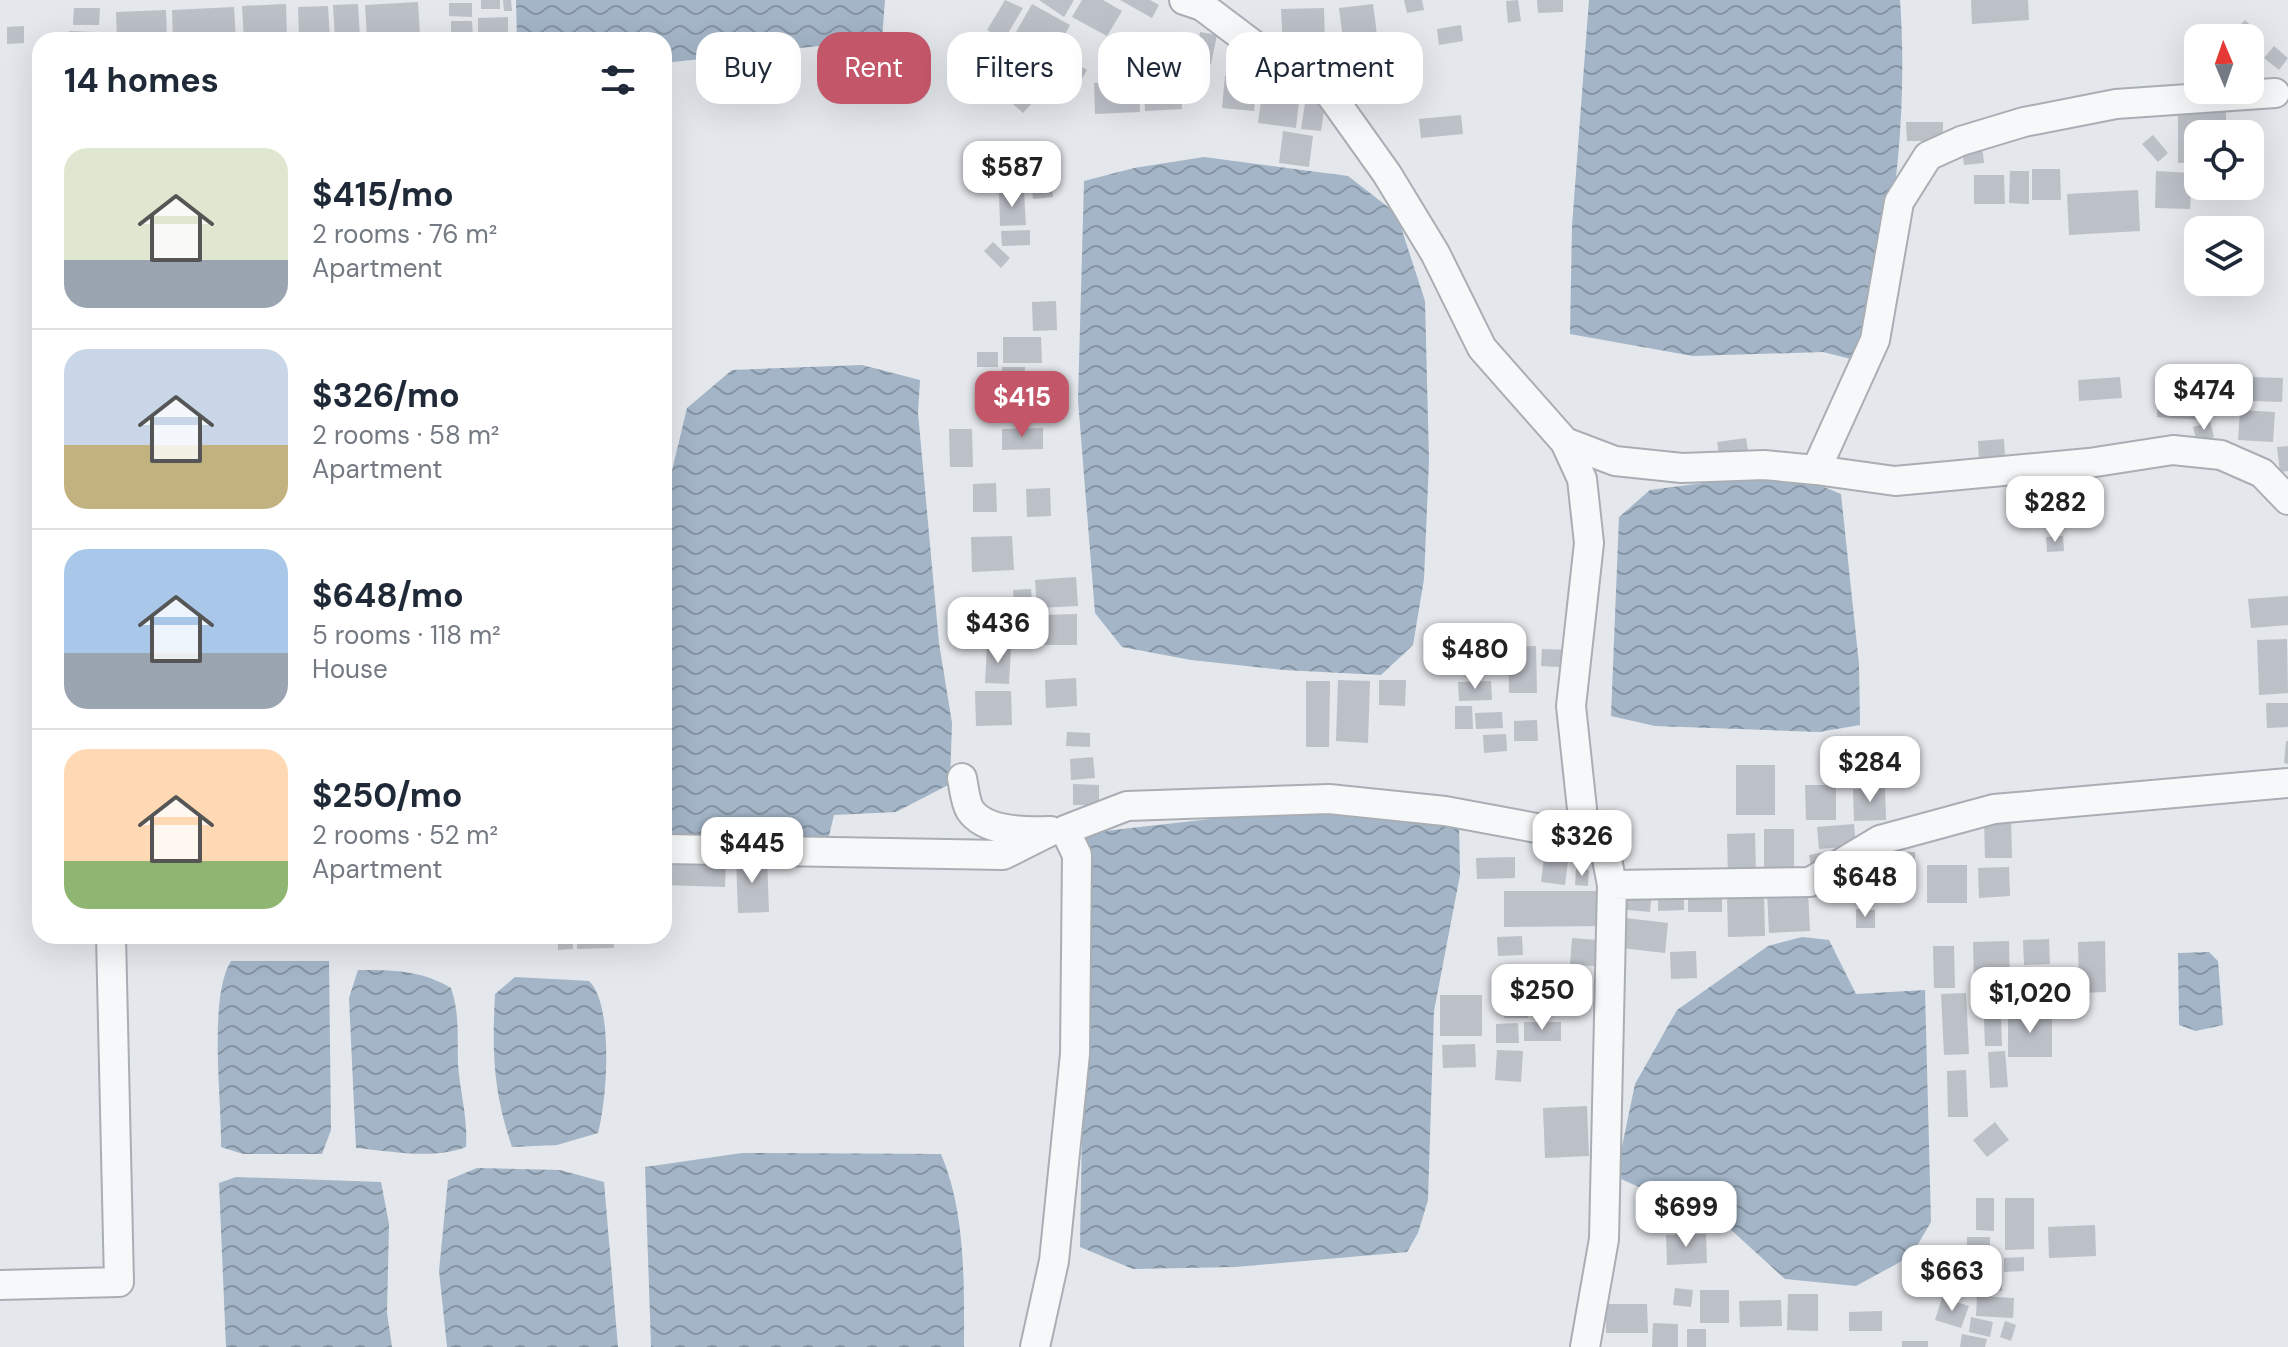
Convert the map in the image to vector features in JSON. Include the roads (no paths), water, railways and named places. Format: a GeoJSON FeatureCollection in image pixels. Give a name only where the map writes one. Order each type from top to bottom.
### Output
{"type":"FeatureCollection","features":[{"type":"Feature","properties":{"kind":"street"},"geometry":{"type":"LineString","coordinates":[[1184,0],[1202,6],[1275,61],[1330,94],[1387,174],[1435,253],[1482,348],[1565,442],[1582,479],[1589,543],[1571,706],[1585,837]]}},
{"type":"Feature","properties":{"kind":"street"},"geometry":{"type":"LineString","coordinates":[[1816,470],[1875,340],[1899,202],[1928,156],[1961,141],[2024,122],[2116,104],[2275,93]]}},
{"type":"Feature","properties":{"kind":"street"},"geometry":{"type":"LineString","coordinates":[[1565,442],[1615,461],[1682,468],[1764,465],[1895,481],[2089,463],[2173,450],[2221,455],[2262,473],[2288,500]]}},
{"type":"Feature","properties":{"kind":"street"},"geometry":{"type":"LineString","coordinates":[[962,778],[969,809],[988,824],[1030,832],[1058,830]]}},
{"type":"Feature","properties":{"kind":"street"},"geometry":{"type":"LineString","coordinates":[[1612,885],[1810,882],[1880,840],[1994,809],[2288,783]]}},
{"type":"Feature","properties":{"kind":"street"},"geometry":{"type":"LineString","coordinates":[[672,849],[1003,855],[1058,830],[1127,806],[1329,799],[1445,811],[1585,837],[1606,854],[1612,885],[1604,1239],[1585,1347]]}},
{"type":"Feature","properties":{"kind":"street"},"geometry":{"type":"LineString","coordinates":[[1035,1347],[1054,1261],[1075,1054],[1077,855],[1058,830]]}},
{"type":"Feature","properties":{"kind":"street"},"geometry":{"type":"LineString","coordinates":[[0,1285],[119,1282],[111,944]]}},
{"type":"Feature","properties":{"kind":"water"},"geometry":{"type":"Polygon","coordinates":[[[516,0],[885,0],[883,32],[817,32],[817,46],[801,48],[801,32],[696,32],[696,59],[672,62],[672,32],[517,32],[516,0]]]}},
{"type":"Feature","properties":{"kind":"water"},"geometry":{"type":"Polygon","coordinates":[[[1589,0],[1900,0],[1902,87],[1895,183],[1879,277],[1851,359],[1823,352],[1693,356],[1570,334],[1572,226],[1589,0]]]}},
{"type":"Feature","properties":{"kind":"water"},"geometry":{"type":"Polygon","coordinates":[[[1204,157],[1348,176],[1388,207],[1399,221],[1425,301],[1429,461],[1424,579],[1413,645],[1381,675],[1284,670],[1191,660],[1122,647],[1095,613],[1078,400],[1084,181],[1134,168],[1204,157]]]}},
{"type":"Feature","properties":{"kind":"water"},"geometry":{"type":"Polygon","coordinates":[[[862,365],[920,380],[918,413],[939,643],[952,723],[950,784],[896,812],[834,815],[828,840],[672,843],[672,471],[687,408],[732,370],[862,365]]]}},
{"type":"Feature","properties":{"kind":"water"},"geometry":{"type":"Polygon","coordinates":[[[1749,477],[1800,477],[1841,494],[1859,664],[1860,725],[1819,732],[1655,726],[1611,716],[1619,517],[1650,490],[1749,477]]]}},
{"type":"Feature","properties":{"kind":"water"},"geometry":{"type":"Polygon","coordinates":[[[1299,809],[1459,824],[1460,875],[1434,1011],[1428,1200],[1418,1233],[1407,1252],[1235,1267],[1133,1269],[1080,1247],[1087,833],[1299,809]]]}},
{"type":"Feature","properties":{"kind":"water"},"geometry":{"type":"Polygon","coordinates":[[[1802,937],[1829,940],[1856,994],[1925,990],[1931,1222],[1911,1256],[1856,1286],[1785,1279],[1729,1228],[1619,1178],[1619,1161],[1635,1084],[1677,1010],[1768,946],[1802,937]]]}},
{"type":"Feature","properties":{"kind":"water"},"geometry":{"type":"Polygon","coordinates":[[[2209,952],[2218,961],[2223,1025],[2196,1031],[2179,1025],[2178,953],[2209,952]]]}},
{"type":"Feature","properties":{"kind":"water"},"geometry":{"type":"Polygon","coordinates":[[[231,961],[329,961],[331,1130],[322,1154],[243,1154],[221,1147],[218,1024],[224,978],[231,961]]]}},
{"type":"Feature","properties":{"kind":"water"},"geometry":{"type":"Polygon","coordinates":[[[358,970],[417,974],[451,988],[457,1016],[466,1147],[426,1154],[356,1148],[349,998],[358,970]]]}},
{"type":"Feature","properties":{"kind":"water"},"geometry":{"type":"Polygon","coordinates":[[[515,977],[589,981],[597,993],[602,1010],[606,1054],[604,1099],[598,1133],[557,1145],[512,1147],[497,1089],[494,1034],[495,994],[515,977]]]}},
{"type":"Feature","properties":{"kind":"water"},"geometry":{"type":"Polygon","coordinates":[[[742,1153],[941,1154],[959,1224],[964,1347],[651,1347],[645,1167],[742,1153]]]}},
{"type":"Feature","properties":{"kind":"water"},"geometry":{"type":"Polygon","coordinates":[[[477,1168],[560,1170],[604,1182],[618,1347],[447,1347],[439,1271],[448,1180],[477,1168]]]}},
{"type":"Feature","properties":{"kind":"water"},"geometry":{"type":"Polygon","coordinates":[[[236,1177],[381,1182],[389,1224],[387,1313],[392,1347],[226,1347],[219,1183],[236,1177]]]}}]}
